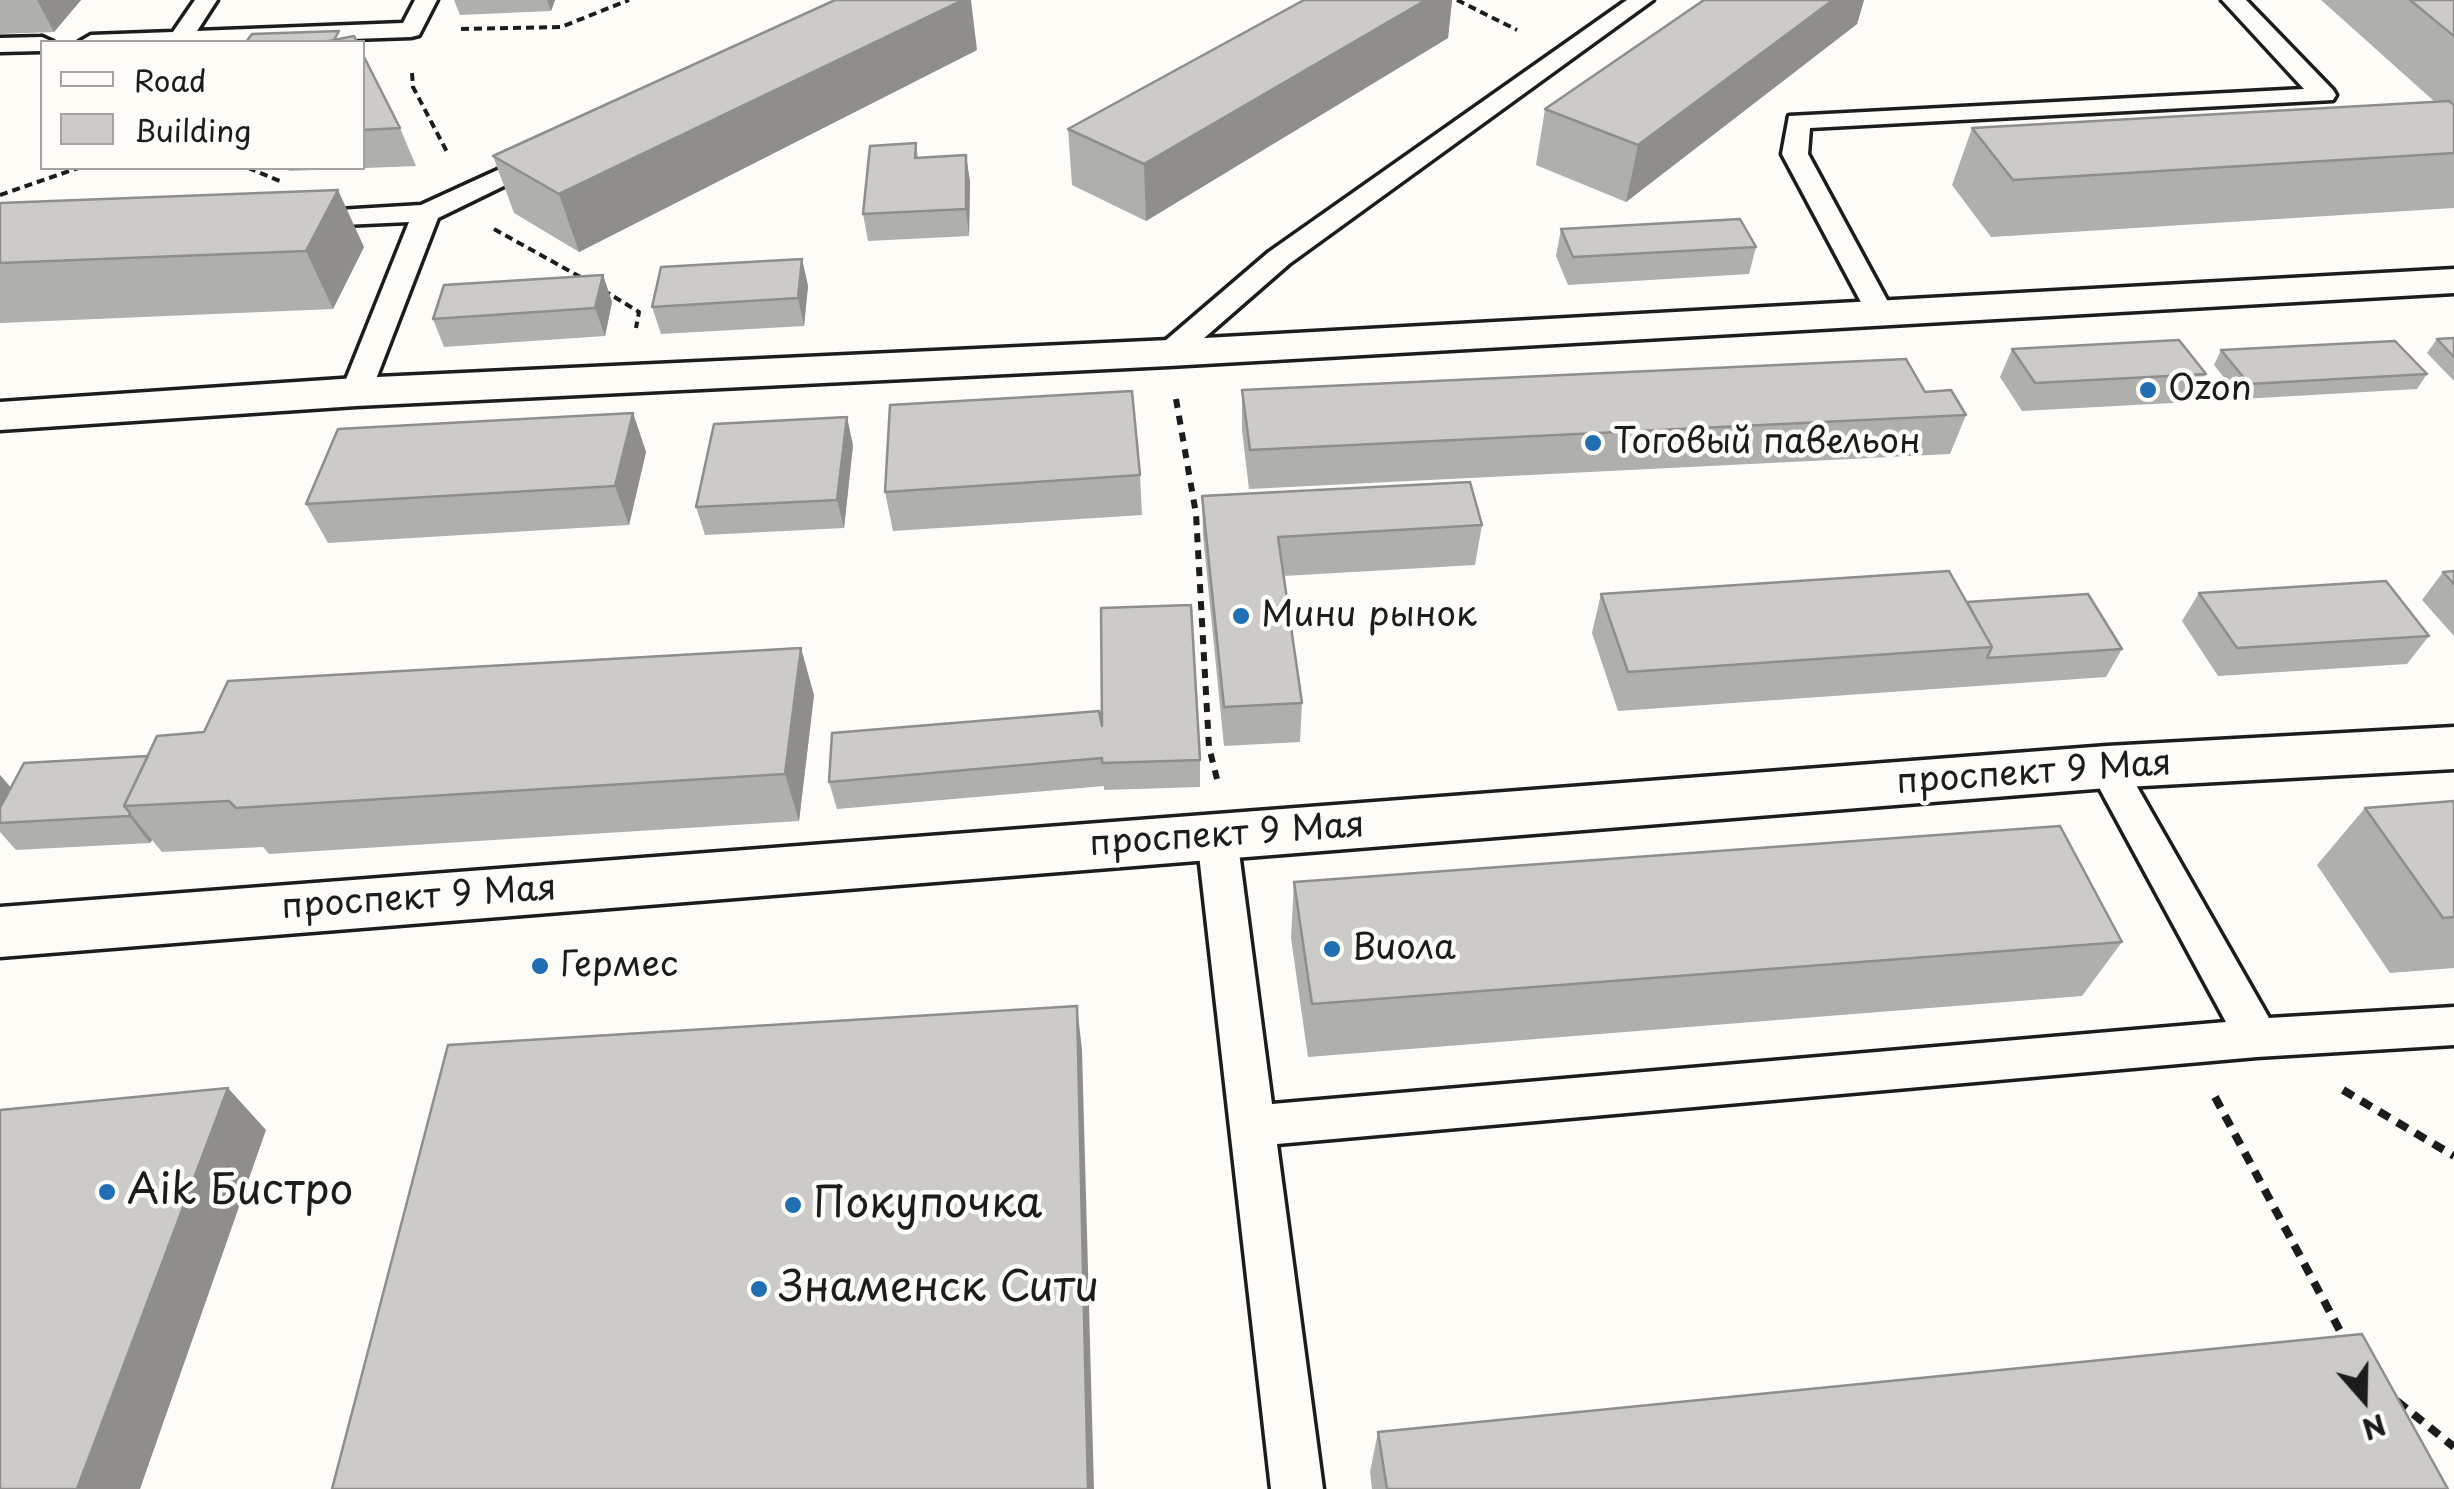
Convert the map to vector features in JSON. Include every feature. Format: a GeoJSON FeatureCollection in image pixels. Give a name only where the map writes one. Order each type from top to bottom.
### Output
{"type":"FeatureCollection","features":[{"type":"Feature","properties":{"kind":"street"},"geometry":{"type":"LineString","coordinates":[[0,416],[356,392],[1169,353],[2454,281]]}},
{"type":"Feature","properties":{"kind":"street","name":"проспект 9 Мая"},"geometry":{"type":"LineString","coordinates":[[0,932],[1218,811],[2454,748]]}},
{"type":"Feature","properties":{"kind":"lane"},"geometry":{"type":"LineString","coordinates":[[180,40],[206,0]]}},
{"type":"Feature","properties":{"kind":"lane"},"geometry":{"type":"LineString","coordinates":[[180,40],[411,30],[426,0]]}},
{"type":"Feature","properties":{"kind":"lane"},"geometry":{"type":"LineString","coordinates":[[1169,353],[1279,258],[1642,0]]}},
{"type":"Feature","properties":{"kind":"lane"},"geometry":{"type":"LineString","coordinates":[[1880,313],[1796,154],[1798,121],[2324,95],[2232,0]]}},
{"type":"Feature","properties":{"kind":"lane"},"geometry":{"type":"LineString","coordinates":[[0,45],[40,44]]}},
{"type":"Feature","properties":{"kind":"lane"},"geometry":{"type":"LineString","coordinates":[[271,220],[447,203],[575,142]]}},
{"type":"Feature","properties":{"kind":"lane"},"geometry":{"type":"LineString","coordinates":[[356,392],[447,203]]}},
{"type":"Feature","properties":{"kind":"lane"},"geometry":{"type":"LineString","coordinates":[[2108,767],[2257,1038]]}},
{"type":"Feature","properties":{"kind":"lane"},"geometry":{"type":"LineString","coordinates":[[1218,811],[1251,1126],[1296,1489]]}},
{"type":"Feature","properties":{"kind":"lane"},"geometry":{"type":"LineString","coordinates":[[1251,1126],[2257,1038],[2454,1026]]}},
{"type":"Feature","properties":{"kind":"path"},"geometry":{"type":"LineString","coordinates":[[630,0],[561,27],[411,30],[413,88],[447,203],[639,312],[633,344]]}},
{"type":"Feature","properties":{"kind":"path"},"geometry":{"type":"LineString","coordinates":[[1457,0],[1458,4],[1568,52]]}},
{"type":"Feature","properties":{"kind":"path"},"geometry":{"type":"LineString","coordinates":[[0,195],[72,170]]}},
{"type":"Feature","properties":{"kind":"path"},"geometry":{"type":"LineString","coordinates":[[1169,353],[1196,514],[1209,747],[1218,811]]}},
{"type":"Feature","properties":{"kind":"path"},"geometry":{"type":"LineString","coordinates":[[2257,1038],[2454,1156]]}},
{"type":"Feature","properties":{"kind":"path"},"geometry":{"type":"LineString","coordinates":[[2188,1045],[2352,1355]]}},
{"type":"Feature","properties":{"kind":"path"},"geometry":{"type":"LineString","coordinates":[[2392,1397],[2454,1447]]}},
{"type":"Feature","properties":{"kind":"building"},"geometry":{"type":"Polygon","coordinates":[[[835,0],[963,0],[559,194],[493,156],[835,0]]]}},
{"type":"Feature","properties":{"kind":"building"},"geometry":{"type":"Polygon","coordinates":[[[1304,0],[1426,0],[1144,164],[1068,129],[1304,0]]]}},
{"type":"Feature","properties":{"kind":"building"},"geometry":{"type":"Polygon","coordinates":[[[1704,0],[1833,0],[1638,145],[1545,109],[1704,0]]]}},
{"type":"Feature","properties":{"kind":"building"},"geometry":{"type":"Polygon","coordinates":[[[2410,0],[2454,0],[2454,36],[2410,0]]]}},
{"type":"Feature","properties":{"kind":"building"},"geometry":{"type":"Polygon","coordinates":[[[339,31],[334,40],[248,40],[252,34],[339,31]]]}},
{"type":"Feature","properties":{"kind":"building"},"geometry":{"type":"Polygon","coordinates":[[[365,59],[400,128],[365,130],[365,59]]]}},
{"type":"Feature","properties":{"kind":"building"},"geometry":{"type":"Polygon","coordinates":[[[2449,101],[2454,105],[2454,153],[2013,180],[1972,128],[2449,101]]]}},
{"type":"Feature","properties":{"kind":"building"},"geometry":{"type":"Polygon","coordinates":[[[916,143],[915,158],[966,155],[966,209],[863,214],[870,146],[916,143]]]}},
{"type":"Feature","properties":{"kind":"building"},"geometry":{"type":"Polygon","coordinates":[[[338,190],[306,251],[0,263],[0,203],[338,190]]]}},
{"type":"Feature","properties":{"kind":"building"},"geometry":{"type":"Polygon","coordinates":[[[1740,219],[1756,247],[1573,257],[1561,229],[1740,219]]]}},
{"type":"Feature","properties":{"kind":"building"},"geometry":{"type":"Polygon","coordinates":[[[802,259],[798,298],[652,307],[661,267],[802,259]]]}},
{"type":"Feature","properties":{"kind":"building"},"geometry":{"type":"Polygon","coordinates":[[[603,275],[595,308],[433,319],[444,285],[603,275]]]}},
{"type":"Feature","properties":{"kind":"building"},"geometry":{"type":"Polygon","coordinates":[[[2454,338],[2454,357],[2437,339],[2454,338]]]}},
{"type":"Feature","properties":{"kind":"building"},"geometry":{"type":"Polygon","coordinates":[[[2179,340],[2206,374],[2035,383],[2012,349],[2179,340]]]}},
{"type":"Feature","properties":{"kind":"building"},"geometry":{"type":"Polygon","coordinates":[[[2395,341],[2427,374],[2249,384],[2221,350],[2395,341]]]}},
{"type":"Feature","properties":{"kind":"building"},"geometry":{"type":"Polygon","coordinates":[[[1906,359],[1925,392],[1951,390],[1966,415],[1250,450],[1242,390],[1906,359]]]}},
{"type":"Feature","properties":{"kind":"building"},"geometry":{"type":"Polygon","coordinates":[[[1132,391],[1140,475],[885,492],[890,405],[1132,391]]]}},
{"type":"Feature","properties":{"kind":"building"},"geometry":{"type":"Polygon","coordinates":[[[633,413],[615,486],[306,504],[338,429],[633,413]]]}},
{"type":"Feature","properties":{"kind":"building"},"geometry":{"type":"Polygon","coordinates":[[[847,417],[837,500],[696,507],[714,424],[847,417]]]}},
{"type":"Feature","properties":{"kind":"building"},"geometry":{"type":"Polygon","coordinates":[[[1470,482],[1482,525],[1278,537],[1302,703],[1224,707],[1202,496],[1470,482]]]}},
{"type":"Feature","properties":{"kind":"building"},"geometry":{"type":"Polygon","coordinates":[[[1949,571],[1992,647],[1628,672],[1601,594],[1949,571]]]}},
{"type":"Feature","properties":{"kind":"building"},"geometry":{"type":"Polygon","coordinates":[[[2454,571],[2454,584],[2443,572],[2454,571]]]}},
{"type":"Feature","properties":{"kind":"building"},"geometry":{"type":"Polygon","coordinates":[[[2386,581],[2429,636],[2237,648],[2199,593],[2386,581]]]}},
{"type":"Feature","properties":{"kind":"building"},"geometry":{"type":"Polygon","coordinates":[[[2088,594],[2122,649],[1987,658],[1992,647],[1967,602],[2088,594]]]}},
{"type":"Feature","properties":{"kind":"building"},"geometry":{"type":"Polygon","coordinates":[[[1191,605],[1200,760],[1102,763],[1102,758],[829,782],[832,733],[1099,711],[1102,726],[1101,608],[1191,605]]]}},
{"type":"Feature","properties":{"kind":"building"},"geometry":{"type":"Polygon","coordinates":[[[801,648],[785,774],[236,808],[229,801],[124,806],[157,736],[204,732],[228,681],[801,648]]]}},
{"type":"Feature","properties":{"kind":"building"},"geometry":{"type":"Polygon","coordinates":[[[148,756],[124,806],[129,816],[0,823],[0,808],[24,763],[148,756]]]}},
{"type":"Feature","properties":{"kind":"building"},"geometry":{"type":"Polygon","coordinates":[[[2454,801],[2454,917],[2443,918],[2365,808],[2454,801]]]}},
{"type":"Feature","properties":{"kind":"building"},"geometry":{"type":"Polygon","coordinates":[[[2060,826],[2122,942],[1312,1004],[1294,882],[2060,826]]]}},
{"type":"Feature","properties":{"kind":"building","name":"Знаменск Сити"},"geometry":{"type":"Polygon","coordinates":[[[1077,1006],[1088,1489],[332,1489],[448,1045],[1077,1006]]]}},
{"type":"Feature","properties":{"kind":"building"},"geometry":{"type":"Polygon","coordinates":[[[228,1088],[77,1489],[0,1489],[0,1110],[228,1088]]]}},
{"type":"Feature","properties":{"kind":"building"},"geometry":{"type":"Polygon","coordinates":[[[2362,1334],[2448,1489],[1387,1489],[1378,1432],[2362,1334]]]}},
{"type":"Feature","properties":{"kind":"place","name":"Ozon"},"geometry":{"type":"Point","coordinates":[2148,390]}},
{"type":"Feature","properties":{"kind":"place","name":"Тоговый павельон"},"geometry":{"type":"Point","coordinates":[1593,443]}},
{"type":"Feature","properties":{"kind":"place","name":"Мини рынок"},"geometry":{"type":"Point","coordinates":[1241,616]}},
{"type":"Feature","properties":{"kind":"place","name":"Виола"},"geometry":{"type":"Point","coordinates":[1332,949]}},
{"type":"Feature","properties":{"kind":"place","name":"Гермес"},"geometry":{"type":"Point","coordinates":[540,966]}},
{"type":"Feature","properties":{"kind":"place","name":"Aik Бистро"},"geometry":{"type":"Point","coordinates":[107,1192]}},
{"type":"Feature","properties":{"kind":"place","name":"Покупочка"},"geometry":{"type":"Point","coordinates":[793,1205]}},
{"type":"Feature","properties":{"kind":"place","name":"Знаменск Сити"},"geometry":{"type":"Point","coordinates":[759,1289]}}]}
